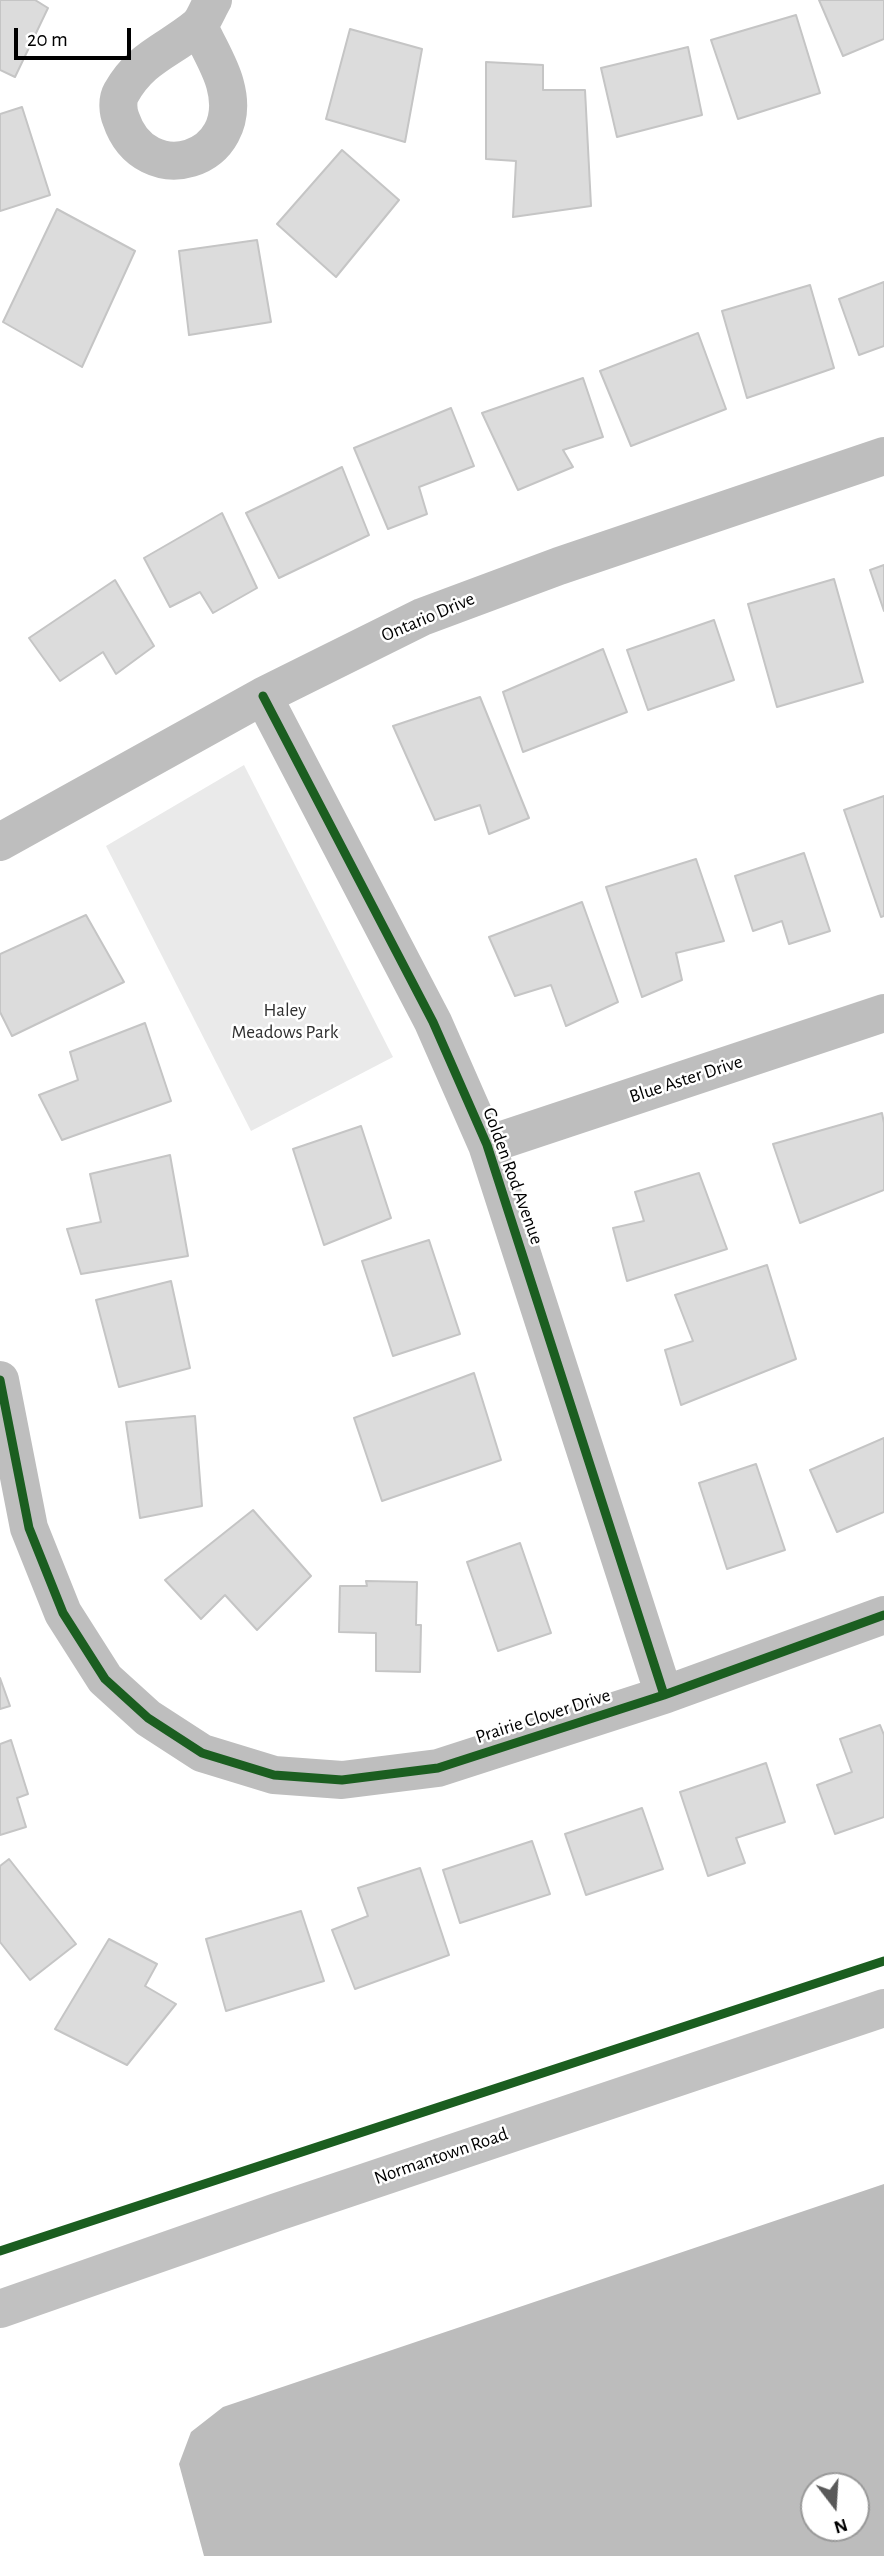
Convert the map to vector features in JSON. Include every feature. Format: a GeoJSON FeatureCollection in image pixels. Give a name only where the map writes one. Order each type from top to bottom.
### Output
{"type":"FeatureCollection","features":[{"type":"Feature","properties":{"kind":"street","name":"Ontario Drive"},"geometry":{"type":"LineString","coordinates":[[0,842],[263,696],[422,617],[559,566],[884,456]]}},
{"type":"Feature","properties":{"kind":"street","name":"Golden Rod Avenue"},"geometry":{"type":"LineString","coordinates":[[263,696],[433,1022],[487,1144],[664,1695]]}},
{"type":"Feature","properties":{"kind":"street","name":"Blue Aster Drive"},"geometry":{"type":"LineString","coordinates":[[487,1144],[884,1013]]}},
{"type":"Feature","properties":{"kind":"street","name":"Prairie Clover Drive"},"geometry":{"type":"LineString","coordinates":[[0,1380],[29,1528],[63,1613],[105,1679],[148,1718],[202,1753],[274,1775],[342,1780],[438,1768],[664,1695],[884,1615]]}},
{"type":"Feature","properties":{"kind":"street","name":"Normantown Road"},"geometry":{"type":"LineString","coordinates":[[0,2309],[316,2199],[884,2008]]}},
{"type":"Feature","properties":{"kind":"green space","name":"Haley Meadows Park"},"geometry":{"type":"Polygon","coordinates":[[[244,765],[393,1057],[251,1131],[106,846],[244,765]]]}},
{"type":"Feature","properties":{"kind":"shaded area"},"geometry":{"type":"Polygon","coordinates":[[[884,2184],[884,2556],[204,2556],[179,2464],[191,2432],[223,2407],[884,2184]]]}},
{"type":"Feature","properties":{"kind":"building"},"geometry":{"type":"Polygon","coordinates":[[[0,0],[35,0],[48,8],[15,77],[0,70],[0,0]]]}},
{"type":"Feature","properties":{"kind":"building"},"geometry":{"type":"Polygon","coordinates":[[[819,0],[884,0],[884,39],[843,56],[819,0]]]}},
{"type":"Feature","properties":{"kind":"building"},"geometry":{"type":"Polygon","coordinates":[[[796,15],[820,93],[738,119],[711,40],[796,15]]]}},
{"type":"Feature","properties":{"kind":"building"},"geometry":{"type":"Polygon","coordinates":[[[350,29],[422,49],[405,142],[326,119],[350,29]]]}},
{"type":"Feature","properties":{"kind":"building"},"geometry":{"type":"Polygon","coordinates":[[[688,47],[702,115],[617,137],[601,68],[688,47]]]}},
{"type":"Feature","properties":{"kind":"building"},"geometry":{"type":"Polygon","coordinates":[[[486,62],[543,65],[543,90],[585,90],[591,206],[513,217],[516,161],[486,159],[486,62]]]}},
{"type":"Feature","properties":{"kind":"building"},"geometry":{"type":"Polygon","coordinates":[[[22,107],[50,195],[0,211],[0,114],[22,107]]]}},
{"type":"Feature","properties":{"kind":"building"},"geometry":{"type":"Polygon","coordinates":[[[342,150],[399,200],[336,277],[277,224],[342,150]]]}},
{"type":"Feature","properties":{"kind":"building"},"geometry":{"type":"Polygon","coordinates":[[[57,209],[135,251],[82,367],[3,322],[57,209]]]}},
{"type":"Feature","properties":{"kind":"building"},"geometry":{"type":"Polygon","coordinates":[[[257,240],[271,322],[189,335],[179,251],[257,240]]]}},
{"type":"Feature","properties":{"kind":"building"},"geometry":{"type":"Polygon","coordinates":[[[884,282],[884,346],[859,355],[839,299],[884,282]]]}},
{"type":"Feature","properties":{"kind":"building"},"geometry":{"type":"Polygon","coordinates":[[[810,285],[834,368],[747,398],[722,311],[810,285]]]}},
{"type":"Feature","properties":{"kind":"building"},"geometry":{"type":"Polygon","coordinates":[[[698,333],[726,409],[631,446],[600,371],[698,333]]]}},
{"type":"Feature","properties":{"kind":"building"},"geometry":{"type":"Polygon","coordinates":[[[583,378],[603,437],[563,450],[573,467],[518,490],[482,413],[583,378]]]}},
{"type":"Feature","properties":{"kind":"building"},"geometry":{"type":"Polygon","coordinates":[[[451,408],[474,466],[419,487],[427,514],[388,529],[354,448],[451,408]]]}},
{"type":"Feature","properties":{"kind":"building"},"geometry":{"type":"Polygon","coordinates":[[[342,467],[369,535],[279,578],[246,513],[342,467]]]}},
{"type":"Feature","properties":{"kind":"building"},"geometry":{"type":"Polygon","coordinates":[[[222,513],[257,588],[213,613],[200,592],[170,607],[144,558],[222,513]]]}},
{"type":"Feature","properties":{"kind":"building"},"geometry":{"type":"Polygon","coordinates":[[[884,565],[884,611],[870,570],[884,565]]]}},
{"type":"Feature","properties":{"kind":"building"},"geometry":{"type":"Polygon","coordinates":[[[834,579],[863,682],[777,707],[748,604],[834,579]]]}},
{"type":"Feature","properties":{"kind":"building"},"geometry":{"type":"Polygon","coordinates":[[[115,580],[154,646],[116,674],[103,652],[60,681],[29,638],[115,580]]]}},
{"type":"Feature","properties":{"kind":"building"},"geometry":{"type":"Polygon","coordinates":[[[714,620],[734,680],[648,710],[627,650],[714,620]]]}},
{"type":"Feature","properties":{"kind":"building"},"geometry":{"type":"Polygon","coordinates":[[[603,649],[627,712],[523,752],[503,692],[603,649]]]}},
{"type":"Feature","properties":{"kind":"building"},"geometry":{"type":"Polygon","coordinates":[[[480,697],[529,818],[489,834],[480,805],[435,820],[393,726],[480,697]]]}},
{"type":"Feature","properties":{"kind":"building"},"geometry":{"type":"Polygon","coordinates":[[[884,796],[884,916],[881,917],[844,810],[884,796]]]}},
{"type":"Feature","properties":{"kind":"building"},"geometry":{"type":"Polygon","coordinates":[[[804,853],[830,931],[789,944],[782,921],[753,931],[735,876],[804,853]]]}},
{"type":"Feature","properties":{"kind":"building"},"geometry":{"type":"Polygon","coordinates":[[[696,859],[724,941],[676,953],[682,980],[642,997],[606,887],[696,859]]]}},
{"type":"Feature","properties":{"kind":"building"},"geometry":{"type":"Polygon","coordinates":[[[582,902],[618,1002],[566,1026],[551,985],[515,996],[489,937],[582,902]]]}},
{"type":"Feature","properties":{"kind":"building"},"geometry":{"type":"Polygon","coordinates":[[[86,915],[124,982],[12,1036],[0,1012],[0,954],[86,915]]]}},
{"type":"Feature","properties":{"kind":"building"},"geometry":{"type":"Polygon","coordinates":[[[145,1023],[171,1101],[62,1140],[39,1095],[78,1080],[70,1052],[145,1023]]]}},
{"type":"Feature","properties":{"kind":"building"},"geometry":{"type":"Polygon","coordinates":[[[882,1113],[884,1190],[800,1223],[773,1144],[882,1113]]]}},
{"type":"Feature","properties":{"kind":"building"},"geometry":{"type":"Polygon","coordinates":[[[361,1126],[391,1218],[324,1245],[293,1149],[361,1126]]]}},
{"type":"Feature","properties":{"kind":"building"},"geometry":{"type":"Polygon","coordinates":[[[170,1155],[188,1256],[81,1274],[67,1229],[101,1222],[90,1174],[170,1155]]]}},
{"type":"Feature","properties":{"kind":"building"},"geometry":{"type":"Polygon","coordinates":[[[699,1173],[727,1249],[627,1281],[613,1228],[644,1221],[635,1192],[699,1173]]]}},
{"type":"Feature","properties":{"kind":"building"},"geometry":{"type":"Polygon","coordinates":[[[429,1240],[460,1334],[393,1356],[362,1261],[429,1240]]]}},
{"type":"Feature","properties":{"kind":"building"},"geometry":{"type":"Polygon","coordinates":[[[767,1265],[796,1359],[681,1405],[665,1350],[693,1341],[675,1295],[767,1265]]]}},
{"type":"Feature","properties":{"kind":"building"},"geometry":{"type":"Polygon","coordinates":[[[171,1281],[190,1368],[119,1387],[96,1300],[171,1281]]]}},
{"type":"Feature","properties":{"kind":"building"},"geometry":{"type":"Polygon","coordinates":[[[474,1373],[501,1460],[382,1501],[354,1418],[474,1373]]]}},
{"type":"Feature","properties":{"kind":"building"},"geometry":{"type":"Polygon","coordinates":[[[195,1416],[202,1506],[140,1518],[126,1422],[195,1416]]]}},
{"type":"Feature","properties":{"kind":"building"},"geometry":{"type":"Polygon","coordinates":[[[884,1438],[884,1512],[837,1532],[810,1470],[884,1438]]]}},
{"type":"Feature","properties":{"kind":"building"},"geometry":{"type":"Polygon","coordinates":[[[756,1464],[785,1550],[727,1569],[699,1483],[756,1464]]]}},
{"type":"Feature","properties":{"kind":"building"},"geometry":{"type":"Polygon","coordinates":[[[253,1510],[311,1576],[257,1630],[225,1595],[201,1619],[165,1580],[253,1510]]]}},
{"type":"Feature","properties":{"kind":"building"},"geometry":{"type":"Polygon","coordinates":[[[520,1543],[551,1633],[498,1651],[467,1562],[520,1543]]]}},
{"type":"Feature","properties":{"kind":"building"},"geometry":{"type":"Polygon","coordinates":[[[366,1581],[417,1582],[416,1625],[421,1625],[420,1672],[376,1671],[376,1633],[339,1632],[340,1586],[367,1586],[366,1581]]]}},
{"type":"Feature","properties":{"kind":"building"},"geometry":{"type":"Polygon","coordinates":[[[0,1678],[10,1706],[0,1709],[0,1678]]]}},
{"type":"Feature","properties":{"kind":"building"},"geometry":{"type":"Polygon","coordinates":[[[880,1725],[884,1735],[884,1817],[835,1834],[817,1785],[852,1772],[840,1739],[880,1725]]]}},
{"type":"Feature","properties":{"kind":"building"},"geometry":{"type":"Polygon","coordinates":[[[11,1740],[28,1794],[17,1798],[26,1827],[0,1835],[0,1744],[11,1740]]]}},
{"type":"Feature","properties":{"kind":"building"},"geometry":{"type":"Polygon","coordinates":[[[766,1763],[785,1822],[736,1838],[745,1863],[708,1876],[680,1792],[766,1763]]]}},
{"type":"Feature","properties":{"kind":"building"},"geometry":{"type":"Polygon","coordinates":[[[642,1808],[663,1869],[586,1895],[565,1834],[642,1808]]]}},
{"type":"Feature","properties":{"kind":"building"},"geometry":{"type":"Polygon","coordinates":[[[532,1841],[550,1894],[460,1923],[443,1870],[532,1841]]]}},
{"type":"Feature","properties":{"kind":"building"},"geometry":{"type":"Polygon","coordinates":[[[9,1859],[76,1944],[30,1980],[0,1942],[0,1866],[9,1859]]]}},
{"type":"Feature","properties":{"kind":"building"},"geometry":{"type":"Polygon","coordinates":[[[420,1868],[449,1955],[355,1989],[332,1930],[368,1916],[358,1888],[420,1868]]]}},
{"type":"Feature","properties":{"kind":"building"},"geometry":{"type":"Polygon","coordinates":[[[301,1911],[324,1981],[226,2011],[206,1939],[301,1911]]]}},
{"type":"Feature","properties":{"kind":"building"},"geometry":{"type":"Polygon","coordinates":[[[109,1939],[157,1964],[145,1986],[176,2004],[127,2065],[55,2029],[109,1939]]]}},
{"type":"Feature","properties":{"kind":"cycle path"},"geometry":{"type":"LineString","coordinates":[[263,696],[433,1022],[487,1145],[664,1695]]}},
{"type":"Feature","properties":{"kind":"cycle path"},"geometry":{"type":"LineString","coordinates":[[0,1380],[29,1528],[63,1613],[105,1679],[148,1718],[202,1753],[274,1775],[342,1780],[438,1768],[664,1695],[884,1615]]}},
{"type":"Feature","properties":{"kind":"cycle path"},"geometry":{"type":"LineString","coordinates":[[0,2251],[884,1961]]}}]}
